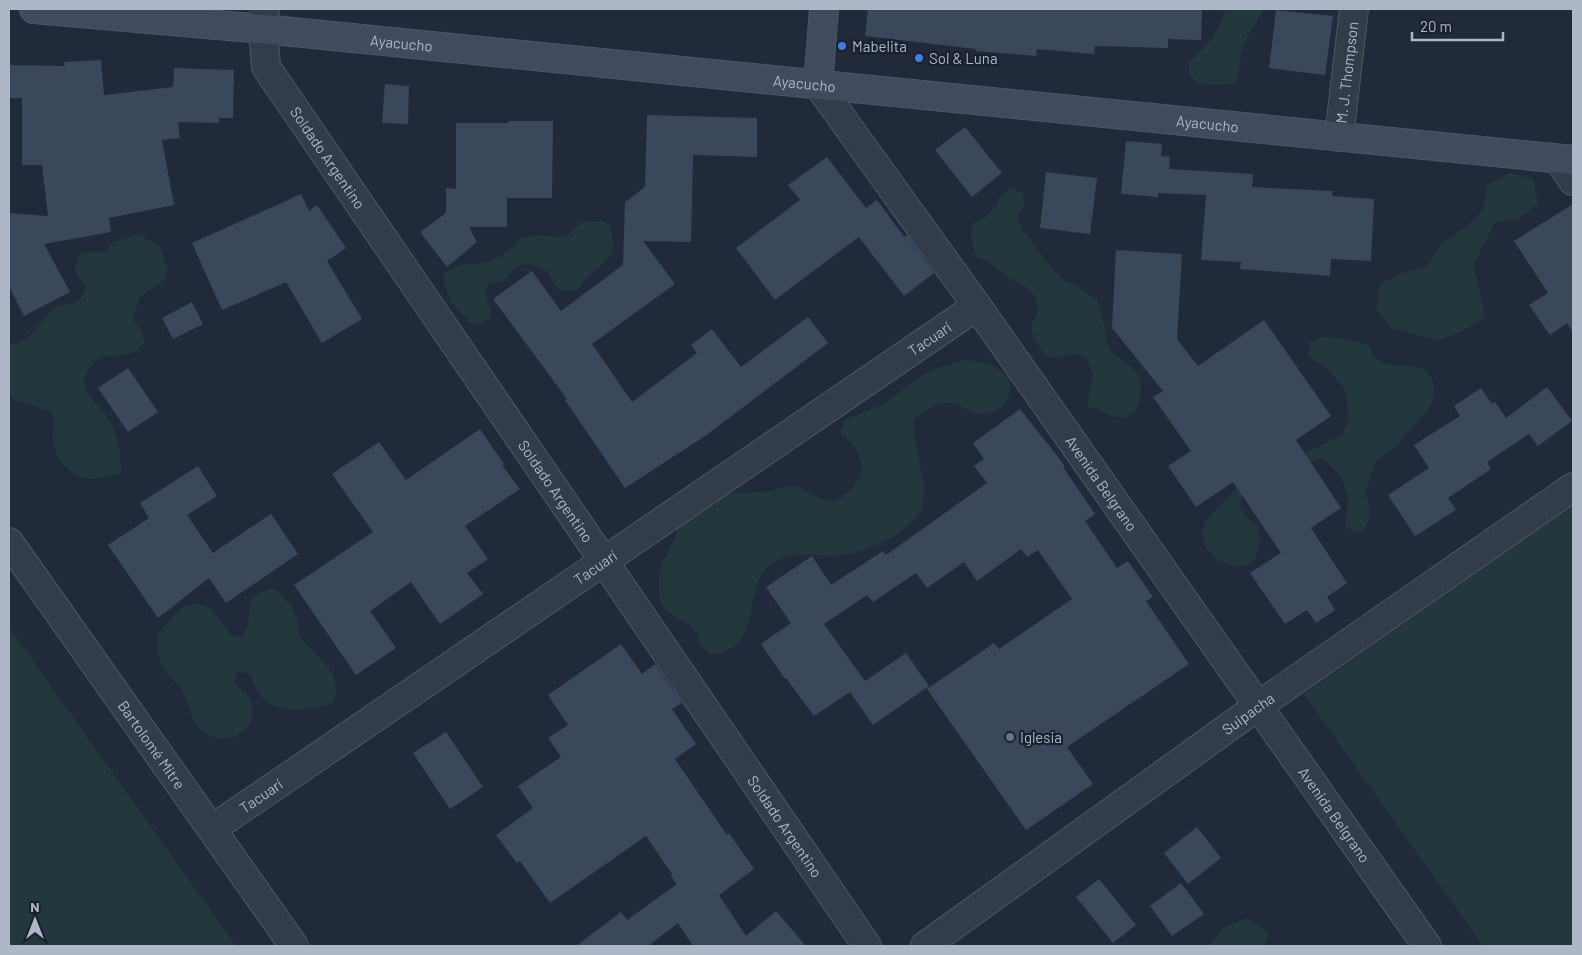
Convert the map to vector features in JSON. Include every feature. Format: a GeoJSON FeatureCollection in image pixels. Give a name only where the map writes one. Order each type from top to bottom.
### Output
{"type":"FeatureCollection","features":[{"type":"Feature","properties":{"kind":"street","name":"Ayacucho"},"geometry":{"type":"LineString","coordinates":[[34,9],[264,19],[818,85],[1566,160]]}},
{"type":"Feature","properties":{"kind":"street"},"geometry":{"type":"LineString","coordinates":[[818,85],[824,9]]}},
{"type":"Feature","properties":{"kind":"street","name":"M. J. Thompson"},"geometry":{"type":"LineString","coordinates":[[1340,137],[1354,9]]}},
{"type":"Feature","properties":{"kind":"street","name":"Soldado Argentino"},"geometry":{"type":"LineString","coordinates":[[264,19],[266,67],[867,946]]}},
{"type":"Feature","properties":{"kind":"street","name":"Avenida Belgrano"},"geometry":{"type":"LineString","coordinates":[[818,85],[977,306],[1427,946]]}},
{"type":"Feature","properties":{"kind":"street"},"geometry":{"type":"LineString","coordinates":[[1566,160],[1573,181]]}},
{"type":"Feature","properties":{"kind":"street","name":"Tacuarí"},"geometry":{"type":"LineString","coordinates":[[212,829],[977,306]]}},
{"type":"Feature","properties":{"kind":"street","name":"Suipacha"},"geometry":{"type":"LineString","coordinates":[[925,946],[1258,706],[1573,487]]}},
{"type":"Feature","properties":{"kind":"street","name":"Bartolomé Mitre"},"geometry":{"type":"LineString","coordinates":[[9,542],[294,946]]}},
{"type":"Feature","properties":{"kind":"green space"},"geometry":{"type":"Polygon","coordinates":[[[1226,9],[1264,9],[1242,46],[1236,84],[1211,85],[1198,83],[1189,74],[1189,62],[1212,38],[1226,9]]]}},
{"type":"Feature","properties":{"kind":"green space"},"geometry":{"type":"Polygon","coordinates":[[[1509,173],[1534,179],[1538,204],[1518,219],[1495,222],[1474,265],[1485,317],[1463,331],[1439,340],[1391,328],[1376,308],[1380,284],[1403,273],[1428,266],[1441,244],[1465,228],[1483,210],[1487,185],[1509,173]]]}},
{"type":"Feature","properties":{"kind":"green space"},"geometry":{"type":"Polygon","coordinates":[[[1010,187],[1023,193],[1024,205],[1018,216],[1021,229],[1063,280],[1076,285],[1097,300],[1105,325],[1105,337],[1110,350],[1139,376],[1140,401],[1135,412],[1124,418],[1112,416],[1088,406],[1092,372],[1086,357],[1073,354],[1049,357],[1039,347],[1032,334],[1032,324],[1038,309],[1033,294],[1026,287],[977,257],[972,239],[974,222],[986,216],[995,208],[1000,196],[1010,187]]]}},
{"type":"Feature","properties":{"kind":"green space"},"geometry":{"type":"Polygon","coordinates":[[[602,221],[609,225],[612,230],[613,246],[611,253],[608,259],[588,277],[581,287],[571,291],[559,289],[544,270],[538,266],[526,265],[519,266],[505,279],[490,283],[487,287],[486,296],[492,318],[473,324],[450,301],[442,275],[450,270],[464,264],[482,263],[495,259],[506,252],[520,238],[567,236],[582,222],[602,221]]]}},
{"type":"Feature","properties":{"kind":"green space"},"geometry":{"type":"Polygon","coordinates":[[[139,234],[160,247],[168,270],[163,281],[141,296],[136,308],[133,320],[141,330],[145,343],[132,353],[99,359],[87,371],[84,379],[85,387],[107,416],[116,436],[121,461],[121,473],[94,479],[86,478],[72,472],[57,454],[53,439],[55,424],[52,412],[16,400],[9,395],[9,344],[25,339],[57,307],[71,304],[81,299],[86,286],[76,271],[76,264],[80,253],[106,251],[114,242],[139,234]]]}},
{"type":"Feature","properties":{"kind":"green space"},"geometry":{"type":"Polygon","coordinates":[[[1320,337],[1333,337],[1369,345],[1374,356],[1385,364],[1422,368],[1431,377],[1434,389],[1433,401],[1427,412],[1401,442],[1376,462],[1366,490],[1370,516],[1365,529],[1356,533],[1345,526],[1348,502],[1342,477],[1323,458],[1287,470],[1242,496],[1240,508],[1247,518],[1257,525],[1260,537],[1258,551],[1253,563],[1238,567],[1219,561],[1207,549],[1202,533],[1206,520],[1242,482],[1343,434],[1349,418],[1345,390],[1329,370],[1308,355],[1309,343],[1320,337]]]}},
{"type":"Feature","properties":{"kind":"green space"},"geometry":{"type":"Polygon","coordinates":[[[963,360],[984,362],[994,366],[1010,380],[1010,391],[1008,398],[1001,408],[990,413],[977,413],[956,404],[945,403],[930,408],[913,421],[916,447],[924,484],[923,510],[895,536],[859,551],[839,555],[796,555],[786,557],[768,567],[760,577],[755,590],[746,631],[738,643],[727,651],[709,655],[701,645],[697,634],[688,624],[666,611],[659,599],[659,574],[663,561],[675,538],[678,525],[706,501],[732,493],[773,491],[786,486],[798,487],[822,499],[834,502],[841,498],[858,481],[862,466],[854,447],[840,432],[845,420],[881,405],[925,374],[963,360]]]}},
{"type":"Feature","properties":{"kind":"green space"},"geometry":{"type":"Polygon","coordinates":[[[1573,505],[1573,946],[1483,946],[1304,694],[1573,505]]]}},
{"type":"Feature","properties":{"kind":"green space"},"geometry":{"type":"Polygon","coordinates":[[[271,588],[283,596],[289,603],[296,616],[301,639],[324,662],[332,674],[336,686],[334,703],[307,709],[283,709],[263,698],[250,674],[237,671],[235,683],[246,693],[250,700],[253,710],[252,720],[240,734],[231,738],[221,739],[211,736],[198,726],[182,690],[162,666],[158,651],[157,635],[183,606],[195,604],[207,606],[217,615],[231,635],[242,637],[248,626],[250,601],[260,593],[271,588]]]}},
{"type":"Feature","properties":{"kind":"green space"},"geometry":{"type":"Polygon","coordinates":[[[9,627],[236,946],[9,946],[9,627]]]}},
{"type":"Feature","properties":{"kind":"green space"},"geometry":{"type":"Polygon","coordinates":[[[1247,918],[1269,933],[1263,946],[1208,946],[1224,927],[1247,918]]]}},
{"type":"Feature","properties":{"kind":"building"},"geometry":{"type":"Polygon","coordinates":[[[868,9],[1202,9],[1201,40],[1168,39],[1168,48],[1095,46],[1094,54],[1037,49],[1036,56],[976,51],[976,49],[865,36],[868,9]]]}},
{"type":"Feature","properties":{"kind":"building"},"geometry":{"type":"Polygon","coordinates":[[[1276,10],[1333,16],[1325,75],[1269,68],[1276,10]]]}},
{"type":"Feature","properties":{"kind":"building"},"geometry":{"type":"Polygon","coordinates":[[[101,60],[104,95],[173,87],[174,68],[234,70],[233,118],[219,118],[219,123],[178,122],[180,138],[162,140],[174,205],[109,218],[111,232],[44,244],[70,292],[24,316],[9,286],[9,213],[48,216],[42,165],[22,165],[22,98],[9,98],[9,65],[65,66],[64,62],[101,60]]]}},
{"type":"Feature","properties":{"kind":"building"},"geometry":{"type":"Polygon","coordinates":[[[385,84],[409,86],[408,124],[382,123],[385,84]]]}},
{"type":"Feature","properties":{"kind":"building"},"geometry":{"type":"Polygon","coordinates":[[[647,115],[757,118],[757,157],[693,155],[691,242],[643,241],[675,284],[592,344],[632,402],[697,353],[691,345],[712,329],[741,367],[808,317],[828,343],[705,436],[625,488],[565,400],[567,399],[493,299],[532,271],[561,311],[623,265],[625,202],[645,187],[647,115]]]}},
{"type":"Feature","properties":{"kind":"building"},"geometry":{"type":"Polygon","coordinates":[[[508,121],[553,121],[552,198],[507,198],[507,227],[469,227],[477,242],[447,267],[420,232],[446,213],[446,188],[456,189],[456,123],[508,123],[508,121]]]}},
{"type":"Feature","properties":{"kind":"building"},"geometry":{"type":"Polygon","coordinates":[[[965,127],[1002,173],[972,197],[935,150],[965,127]]]}},
{"type":"Feature","properties":{"kind":"building"},"geometry":{"type":"Polygon","coordinates":[[[1126,141],[1162,144],[1161,156],[1170,157],[1169,169],[1253,174],[1252,187],[1333,191],[1332,196],[1374,199],[1371,261],[1331,259],[1330,276],[1240,269],[1241,262],[1201,260],[1206,195],[1158,193],[1158,197],[1121,194],[1126,141]]]}},
{"type":"Feature","properties":{"kind":"building"},"geometry":{"type":"Polygon","coordinates":[[[827,157],[866,208],[877,200],[904,237],[907,235],[934,273],[904,296],[859,237],[775,300],[736,248],[800,200],[788,185],[827,157]]]}},
{"type":"Feature","properties":{"kind":"building"},"geometry":{"type":"Polygon","coordinates":[[[1046,172],[1097,178],[1090,234],[1040,228],[1046,172]]]}},
{"type":"Feature","properties":{"kind":"building"},"geometry":{"type":"Polygon","coordinates":[[[301,194],[309,211],[317,205],[346,248],[327,261],[362,319],[322,343],[286,282],[222,310],[192,243],[301,194]]]}},
{"type":"Feature","properties":{"kind":"building"},"geometry":{"type":"Polygon","coordinates":[[[1573,204],[1573,333],[1567,323],[1550,335],[1529,305],[1548,293],[1514,241],[1573,204]]]}},
{"type":"Feature","properties":{"kind":"building"},"geometry":{"type":"Polygon","coordinates":[[[1116,250],[1182,254],[1177,339],[1198,366],[1264,320],[1331,416],[1296,440],[1341,508],[1311,528],[1347,583],[1327,597],[1335,610],[1316,623],[1307,610],[1285,624],[1250,573],[1281,553],[1233,482],[1196,507],[1168,466],[1191,451],[1153,397],[1163,391],[1112,328],[1116,250]]]}},
{"type":"Feature","properties":{"kind":"building"},"geometry":{"type":"Polygon","coordinates":[[[192,302],[203,324],[173,339],[162,318],[192,302]]]}},
{"type":"Feature","properties":{"kind":"building"},"geometry":{"type":"Polygon","coordinates":[[[128,368],[158,412],[128,432],[98,388],[128,368]]]}},
{"type":"Feature","properties":{"kind":"building"},"geometry":{"type":"Polygon","coordinates":[[[1547,387],[1572,421],[1538,446],[1529,434],[1487,462],[1491,469],[1448,498],[1456,510],[1415,536],[1388,495],[1429,468],[1414,445],[1460,416],[1454,406],[1481,388],[1492,404],[1495,402],[1506,418],[1547,387]]]}},
{"type":"Feature","properties":{"kind":"building"},"geometry":{"type":"Polygon","coordinates":[[[1020,409],[1065,466],[1063,467],[1095,514],[1085,521],[1117,568],[1128,561],[1153,597],[1146,601],[1189,664],[1067,747],[1093,784],[1026,830],[927,689],[994,643],[999,649],[1072,599],[1038,550],[1027,557],[1021,549],[977,581],[964,562],[927,588],[916,573],[873,602],[867,595],[824,624],[865,681],[906,653],[929,686],[873,725],[850,692],[814,716],[761,644],[791,623],[766,587],[812,556],[831,585],[883,551],[886,555],[987,483],[974,466],[984,459],[973,443],[1020,409]]]}},
{"type":"Feature","properties":{"kind":"building"},"geometry":{"type":"Polygon","coordinates":[[[480,429],[504,464],[502,465],[520,489],[465,526],[488,559],[467,573],[483,594],[440,624],[411,582],[370,611],[396,648],[356,675],[294,585],[373,532],[332,474],[379,442],[406,480],[480,429]]]}},
{"type":"Feature","properties":{"kind":"building"},"geometry":{"type":"Polygon","coordinates":[[[198,466],[217,496],[187,515],[213,553],[271,514],[298,554],[226,603],[209,578],[158,618],[108,545],[149,518],[140,503],[198,466]]]}},
{"type":"Feature","properties":{"kind":"building"},"geometry":{"type":"Polygon","coordinates":[[[621,644],[642,674],[655,664],[682,703],[672,709],[696,744],[675,759],[727,835],[729,833],[754,869],[719,895],[746,936],[776,911],[806,946],[693,946],[678,923],[648,946],[576,946],[621,912],[627,920],[677,884],[646,836],[550,903],[520,861],[517,863],[496,835],[533,808],[518,786],[561,757],[548,738],[568,725],[548,695],[621,644]]]}},
{"type":"Feature","properties":{"kind":"building"},"geometry":{"type":"Polygon","coordinates":[[[446,732],[483,787],[450,809],[413,753],[446,732]]]}},
{"type":"Feature","properties":{"kind":"building"},"geometry":{"type":"Polygon","coordinates":[[[1197,827],[1221,858],[1188,884],[1164,853],[1197,827]]]}},
{"type":"Feature","properties":{"kind":"building"},"geometry":{"type":"Polygon","coordinates":[[[1099,879],[1136,925],[1113,943],[1076,897],[1099,879]]]}},
{"type":"Feature","properties":{"kind":"building"},"geometry":{"type":"Polygon","coordinates":[[[1181,883],[1204,914],[1172,936],[1150,906],[1181,883]]]}},
{"type":"Feature","properties":{"kind":"place","name":"Mabelita"},"geometry":{"type":"Point","coordinates":[842,46]}},
{"type":"Feature","properties":{"kind":"place","name":"Sol & Luna"},"geometry":{"type":"Point","coordinates":[919,58]}},
{"type":"Feature","properties":{"kind":"place","name":"Iglesia"},"geometry":{"type":"Point","coordinates":[1010,737]}}]}
